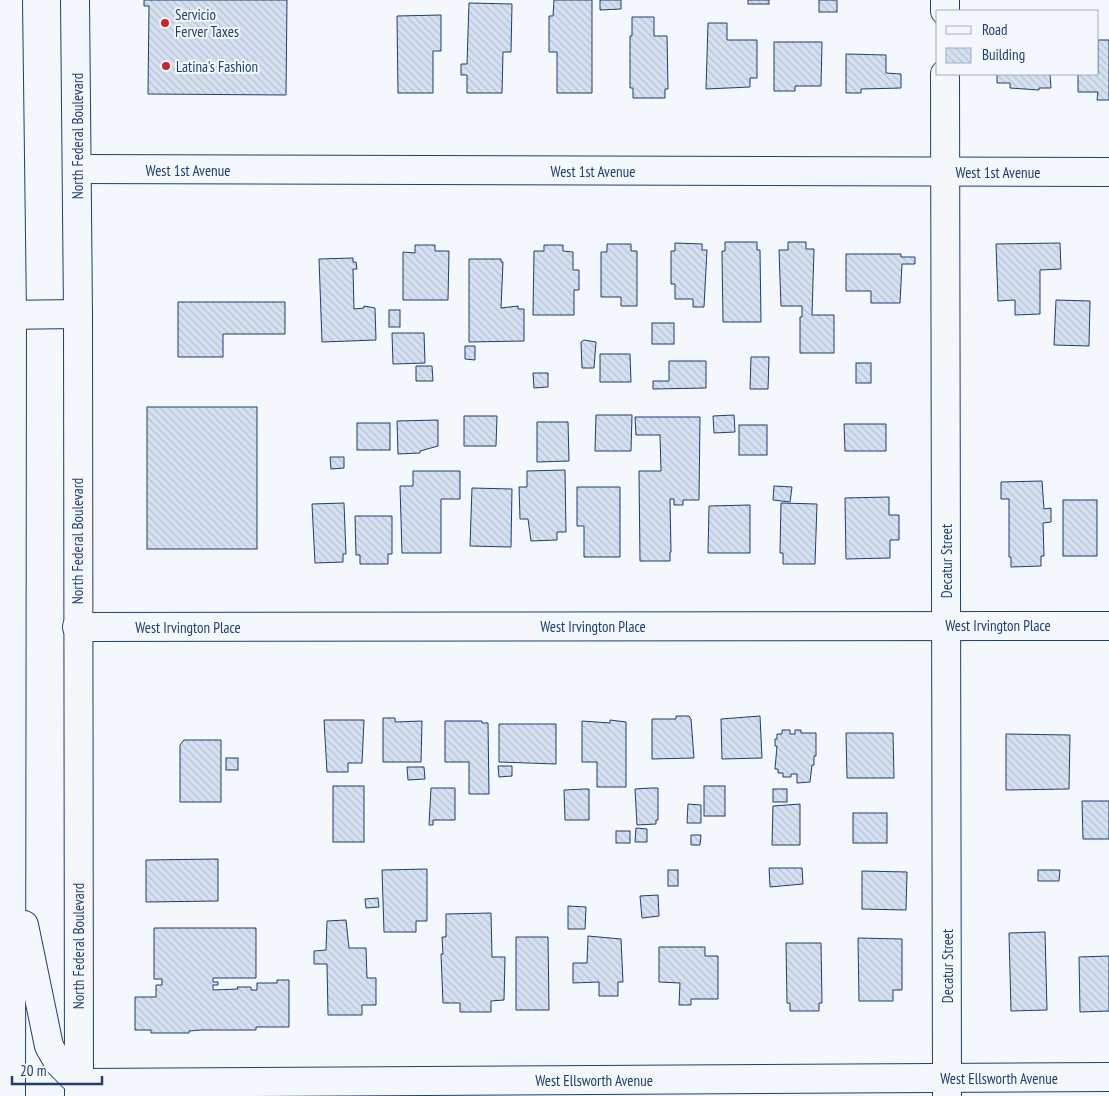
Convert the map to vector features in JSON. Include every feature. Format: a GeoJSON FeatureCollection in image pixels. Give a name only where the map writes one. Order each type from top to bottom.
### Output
{"type":"FeatureCollection","features":[{"type":"Feature","properties":{"kind":"street"},"geometry":{"type":"LineString","coordinates":[[8,0],[6,315],[12,860],[11,1096]]}},
{"type":"Feature","properties":{"kind":"street","name":"North Federal Boulevard"},"geometry":{"type":"LineString","coordinates":[[75,0],[78,314],[79,1089]]}},
{"type":"Feature","properties":{"kind":"street","name":"Decatur Street"},"geometry":{"type":"LineString","coordinates":[[945,75],[947,1087]]}},
{"type":"Feature","properties":{"kind":"street","name":"West 1st Avenue"},"geometry":{"type":"LineString","coordinates":[[77,169],[1109,172]]}},
{"type":"Feature","properties":{"kind":"street"},"geometry":{"type":"LineString","coordinates":[[6,315],[78,314]]}},
{"type":"Feature","properties":{"kind":"street","name":"West Irvington Place"},"geometry":{"type":"LineString","coordinates":[[77,627],[1109,626]]}},
{"type":"Feature","properties":{"kind":"street"},"geometry":{"type":"LineString","coordinates":[[12,860],[50,1046],[79,1089]]}},
{"type":"Feature","properties":{"kind":"street","name":"West Ellsworth Avenue"},"geometry":{"type":"LineString","coordinates":[[79,1089],[947,1087],[1109,1078]]}},
{"type":"Feature","properties":{"kind":"building"},"geometry":{"type":"Polygon","coordinates":[[[144,0],[287,0],[286,95],[148,94],[149,6],[144,6],[144,0]]]}},
{"type":"Feature","properties":{"kind":"building"},"geometry":{"type":"Polygon","coordinates":[[[554,0],[592,0],[592,93],[557,93],[557,52],[549,52],[549,16],[553,16],[554,0]]]}},
{"type":"Feature","properties":{"kind":"building"},"geometry":{"type":"Polygon","coordinates":[[[600,0],[621,0],[621,9],[600,10],[600,0]]]}},
{"type":"Feature","properties":{"kind":"building"},"geometry":{"type":"Polygon","coordinates":[[[748,0],[769,0],[769,4],[748,4],[748,0]]]}},
{"type":"Feature","properties":{"kind":"building"},"geometry":{"type":"Polygon","coordinates":[[[819,0],[837,0],[837,12],[819,12],[819,0]]]}},
{"type":"Feature","properties":{"kind":"building"},"geometry":{"type":"Polygon","coordinates":[[[469,3],[512,4],[511,52],[503,52],[502,93],[467,93],[467,75],[461,75],[461,64],[467,64],[469,3]]]}},
{"type":"Feature","properties":{"kind":"building"},"geometry":{"type":"Polygon","coordinates":[[[441,15],[441,51],[433,51],[433,93],[398,93],[397,16],[441,15]]]}},
{"type":"Feature","properties":{"kind":"building"},"geometry":{"type":"Polygon","coordinates":[[[632,17],[654,17],[654,36],[667,36],[668,89],[665,89],[665,98],[633,98],[633,88],[630,88],[632,17]]]}},
{"type":"Feature","properties":{"kind":"building"},"geometry":{"type":"Polygon","coordinates":[[[708,23],[727,23],[727,40],[757,40],[757,78],[750,78],[750,87],[706,89],[708,23]]]}},
{"type":"Feature","properties":{"kind":"building"},"geometry":{"type":"Polygon","coordinates":[[[1099,40],[1109,40],[1109,100],[1097,100],[1098,92],[1078,92],[1078,75],[1099,75],[1099,40]]]}},
{"type":"Feature","properties":{"kind":"building"},"geometry":{"type":"Polygon","coordinates":[[[774,42],[822,42],[821,86],[795,86],[795,91],[774,91],[774,42]]]}},
{"type":"Feature","properties":{"kind":"building"},"geometry":{"type":"Polygon","coordinates":[[[846,54],[886,55],[886,73],[901,74],[901,88],[861,89],[861,93],[846,93],[846,54]]]}},
{"type":"Feature","properties":{"kind":"building"},"geometry":{"type":"Polygon","coordinates":[[[997,75],[1050,75],[1051,88],[1039,88],[1039,90],[1010,88],[1010,83],[997,83],[997,75]]]}},
{"type":"Feature","properties":{"kind":"building"},"geometry":{"type":"Polygon","coordinates":[[[725,242],[757,242],[757,250],[760,250],[761,322],[723,322],[722,251],[725,251],[725,242]]]}},
{"type":"Feature","properties":{"kind":"building"},"geometry":{"type":"Polygon","coordinates":[[[788,242],[806,242],[806,249],[814,249],[812,315],[834,315],[834,353],[800,353],[800,317],[802,317],[802,306],[781,306],[779,250],[788,250],[788,242]]]}},
{"type":"Feature","properties":{"kind":"building"},"geometry":{"type":"Polygon","coordinates":[[[675,243],[702,244],[702,250],[707,250],[704,307],[693,307],[693,299],[675,299],[675,284],[671,284],[671,251],[675,251],[675,243]]]}},
{"type":"Feature","properties":{"kind":"building"},"geometry":{"type":"Polygon","coordinates":[[[1060,243],[1061,269],[1040,270],[1040,314],[1015,315],[1015,300],[998,301],[996,244],[1060,243]]]}},
{"type":"Feature","properties":{"kind":"building"},"geometry":{"type":"Polygon","coordinates":[[[607,244],[631,244],[631,251],[637,251],[637,306],[621,306],[621,297],[601,297],[601,252],[607,252],[607,244]]]}},
{"type":"Feature","properties":{"kind":"building"},"geometry":{"type":"Polygon","coordinates":[[[415,245],[435,245],[435,251],[449,251],[448,300],[403,300],[403,252],[415,253],[415,245]]]}},
{"type":"Feature","properties":{"kind":"building"},"geometry":{"type":"Polygon","coordinates":[[[544,245],[563,245],[563,251],[573,252],[573,270],[579,270],[579,290],[574,290],[574,315],[533,315],[534,251],[544,251],[544,245]]]}},
{"type":"Feature","properties":{"kind":"building"},"geometry":{"type":"Polygon","coordinates":[[[846,254],[901,254],[901,257],[915,257],[915,264],[902,264],[900,303],[871,303],[871,291],[846,291],[846,254]]]}},
{"type":"Feature","properties":{"kind":"building"},"geometry":{"type":"Polygon","coordinates":[[[353,258],[357,269],[353,269],[354,309],[364,308],[364,306],[375,308],[376,340],[322,342],[319,259],[353,258]]]}},
{"type":"Feature","properties":{"kind":"building"},"geometry":{"type":"Polygon","coordinates":[[[469,259],[501,259],[501,262],[503,262],[501,308],[518,306],[518,309],[524,309],[524,341],[469,342],[469,259]]]}},
{"type":"Feature","properties":{"kind":"building"},"geometry":{"type":"Polygon","coordinates":[[[1056,300],[1090,301],[1089,346],[1054,345],[1056,300]]]}},
{"type":"Feature","properties":{"kind":"building"},"geometry":{"type":"Polygon","coordinates":[[[178,302],[285,302],[285,334],[223,334],[223,357],[178,357],[178,302]]]}},
{"type":"Feature","properties":{"kind":"building"},"geometry":{"type":"Polygon","coordinates":[[[389,310],[400,310],[400,327],[389,327],[389,310]]]}},
{"type":"Feature","properties":{"kind":"building"},"geometry":{"type":"Polygon","coordinates":[[[652,323],[674,323],[674,344],[652,344],[652,323]]]}},
{"type":"Feature","properties":{"kind":"building"},"geometry":{"type":"Polygon","coordinates":[[[392,333],[424,333],[425,363],[393,364],[392,333]]]}},
{"type":"Feature","properties":{"kind":"building"},"geometry":{"type":"Polygon","coordinates":[[[584,340],[596,342],[594,368],[582,368],[581,342],[584,340]]]}},
{"type":"Feature","properties":{"kind":"building"},"geometry":{"type":"Polygon","coordinates":[[[465,346],[475,346],[475,360],[465,359],[465,346]]]}},
{"type":"Feature","properties":{"kind":"building"},"geometry":{"type":"Polygon","coordinates":[[[600,354],[630,354],[631,382],[600,382],[600,354]]]}},
{"type":"Feature","properties":{"kind":"building"},"geometry":{"type":"Polygon","coordinates":[[[751,357],[769,357],[768,389],[750,389],[751,357]]]}},
{"type":"Feature","properties":{"kind":"building"},"geometry":{"type":"Polygon","coordinates":[[[669,361],[706,361],[706,388],[653,389],[653,381],[669,381],[669,361]]]}},
{"type":"Feature","properties":{"kind":"building"},"geometry":{"type":"Polygon","coordinates":[[[856,363],[871,363],[871,383],[856,383],[856,363]]]}},
{"type":"Feature","properties":{"kind":"building"},"geometry":{"type":"Polygon","coordinates":[[[416,366],[432,366],[433,381],[416,381],[416,366]]]}},
{"type":"Feature","properties":{"kind":"building"},"geometry":{"type":"Polygon","coordinates":[[[533,373],[548,373],[548,387],[534,388],[533,373]]]}},
{"type":"Feature","properties":{"kind":"building"},"geometry":{"type":"Polygon","coordinates":[[[147,407],[257,407],[257,549],[147,549],[147,407]]]}},
{"type":"Feature","properties":{"kind":"building"},"geometry":{"type":"Polygon","coordinates":[[[596,415],[632,415],[631,451],[595,451],[596,415]]]}},
{"type":"Feature","properties":{"kind":"building"},"geometry":{"type":"Polygon","coordinates":[[[734,415],[735,432],[714,433],[713,416],[734,415]]]}},
{"type":"Feature","properties":{"kind":"building"},"geometry":{"type":"Polygon","coordinates":[[[464,416],[497,416],[496,446],[464,446],[464,416]]]}},
{"type":"Feature","properties":{"kind":"building"},"geometry":{"type":"Polygon","coordinates":[[[635,417],[700,417],[699,500],[683,500],[683,505],[674,505],[674,499],[670,499],[670,561],[640,561],[639,471],[661,471],[660,435],[636,435],[635,417]]]}},
{"type":"Feature","properties":{"kind":"building"},"geometry":{"type":"Polygon","coordinates":[[[438,420],[438,446],[420,451],[420,453],[398,454],[397,421],[438,420]]]}},
{"type":"Feature","properties":{"kind":"building"},"geometry":{"type":"Polygon","coordinates":[[[537,422],[568,422],[569,461],[537,462],[537,422]]]}},
{"type":"Feature","properties":{"kind":"building"},"geometry":{"type":"Polygon","coordinates":[[[357,423],[390,423],[390,450],[357,450],[357,423]]]}},
{"type":"Feature","properties":{"kind":"building"},"geometry":{"type":"Polygon","coordinates":[[[844,424],[886,424],[886,451],[845,451],[844,424]]]}},
{"type":"Feature","properties":{"kind":"building"},"geometry":{"type":"Polygon","coordinates":[[[739,425],[767,425],[767,455],[739,455],[739,425]]]}},
{"type":"Feature","properties":{"kind":"building"},"geometry":{"type":"Polygon","coordinates":[[[330,457],[344,457],[344,468],[331,469],[330,457]]]}},
{"type":"Feature","properties":{"kind":"building"},"geometry":{"type":"Polygon","coordinates":[[[565,470],[566,532],[557,532],[557,540],[531,541],[528,519],[520,519],[519,487],[527,487],[527,471],[565,470]]]}},
{"type":"Feature","properties":{"kind":"building"},"geometry":{"type":"Polygon","coordinates":[[[413,471],[460,471],[460,499],[441,499],[441,553],[402,553],[400,486],[413,486],[413,471]]]}},
{"type":"Feature","properties":{"kind":"building"},"geometry":{"type":"Polygon","coordinates":[[[1042,481],[1044,509],[1051,508],[1051,522],[1043,523],[1044,556],[1041,556],[1041,566],[1011,567],[1011,557],[1009,557],[1009,499],[1001,499],[1001,482],[1042,481]]]}},
{"type":"Feature","properties":{"kind":"building"},"geometry":{"type":"Polygon","coordinates":[[[774,486],[792,487],[790,502],[773,500],[774,486]]]}},
{"type":"Feature","properties":{"kind":"building"},"geometry":{"type":"Polygon","coordinates":[[[577,487],[620,487],[620,557],[584,557],[584,526],[577,526],[577,487]]]}},
{"type":"Feature","properties":{"kind":"building"},"geometry":{"type":"Polygon","coordinates":[[[472,488],[512,489],[511,547],[470,546],[472,488]]]}},
{"type":"Feature","properties":{"kind":"building"},"geometry":{"type":"Polygon","coordinates":[[[889,497],[889,515],[899,515],[899,540],[890,540],[890,558],[846,559],[845,498],[889,497]]]}},
{"type":"Feature","properties":{"kind":"building"},"geometry":{"type":"Polygon","coordinates":[[[1063,500],[1097,500],[1097,556],[1063,556],[1063,500]]]}},
{"type":"Feature","properties":{"kind":"building"},"geometry":{"type":"Polygon","coordinates":[[[344,503],[346,554],[343,554],[343,562],[315,563],[312,504],[344,503]]]}},
{"type":"Feature","properties":{"kind":"building"},"geometry":{"type":"Polygon","coordinates":[[[781,503],[817,504],[815,564],[783,564],[783,553],[780,553],[781,503]]]}},
{"type":"Feature","properties":{"kind":"building"},"geometry":{"type":"Polygon","coordinates":[[[750,505],[750,553],[708,553],[709,506],[750,505]]]}},
{"type":"Feature","properties":{"kind":"building"},"geometry":{"type":"Polygon","coordinates":[[[355,516],[392,516],[392,554],[388,554],[388,564],[360,564],[360,555],[356,555],[355,516]]]}},
{"type":"Feature","properties":{"kind":"building"},"geometry":{"type":"Polygon","coordinates":[[[676,716],[689,716],[691,719],[694,758],[652,759],[652,719],[676,719],[676,716]]]}},
{"type":"Feature","properties":{"kind":"building"},"geometry":{"type":"Polygon","coordinates":[[[760,716],[762,758],[722,759],[721,719],[760,716]]]}},
{"type":"Feature","properties":{"kind":"building"},"geometry":{"type":"Polygon","coordinates":[[[383,718],[395,718],[395,722],[422,721],[421,762],[383,762],[383,718]]]}},
{"type":"Feature","properties":{"kind":"building"},"geometry":{"type":"Polygon","coordinates":[[[324,720],[364,720],[362,763],[348,763],[348,772],[327,772],[324,720]]]}},
{"type":"Feature","properties":{"kind":"building"},"geometry":{"type":"Polygon","coordinates":[[[610,720],[626,722],[626,787],[597,787],[597,762],[582,762],[582,721],[610,723],[610,720]]]}},
{"type":"Feature","properties":{"kind":"building"},"geometry":{"type":"Polygon","coordinates":[[[445,721],[482,721],[482,723],[488,723],[489,794],[469,794],[469,762],[445,762],[445,721]]]}},
{"type":"Feature","properties":{"kind":"building"},"geometry":{"type":"Polygon","coordinates":[[[499,724],[556,724],[556,764],[499,762],[499,724]]]}},
{"type":"Feature","properties":{"kind":"building"},"geometry":{"type":"Polygon","coordinates":[[[782,730],[790,730],[790,734],[795,734],[795,730],[801,730],[801,733],[816,733],[816,756],[814,756],[810,782],[797,783],[797,774],[791,774],[791,777],[783,777],[783,773],[778,773],[778,769],[775,769],[777,746],[775,746],[775,739],[777,739],[777,734],[782,734],[782,730]]]}},
{"type":"Feature","properties":{"kind":"building"},"geometry":{"type":"Polygon","coordinates":[[[846,733],[893,733],[894,778],[847,778],[846,733]]]}},
{"type":"Feature","properties":{"kind":"building"},"geometry":{"type":"Polygon","coordinates":[[[1006,734],[1070,735],[1069,789],[1006,790],[1006,734]]]}},
{"type":"Feature","properties":{"kind":"building"},"geometry":{"type":"Polygon","coordinates":[[[184,740],[221,740],[221,802],[180,802],[180,745],[184,740]]]}},
{"type":"Feature","properties":{"kind":"building"},"geometry":{"type":"Polygon","coordinates":[[[226,758],[238,758],[238,770],[226,770],[226,758]]]}},
{"type":"Feature","properties":{"kind":"building"},"geometry":{"type":"Polygon","coordinates":[[[498,766],[512,766],[512,776],[499,777],[498,766]]]}},
{"type":"Feature","properties":{"kind":"building"},"geometry":{"type":"Polygon","coordinates":[[[407,767],[424,767],[425,779],[408,780],[407,767]]]}},
{"type":"Feature","properties":{"kind":"building"},"geometry":{"type":"Polygon","coordinates":[[[333,786],[364,786],[364,842],[333,842],[333,786]]]}},
{"type":"Feature","properties":{"kind":"building"},"geometry":{"type":"Polygon","coordinates":[[[704,786],[725,786],[725,816],[704,816],[704,786]]]}},
{"type":"Feature","properties":{"kind":"building"},"geometry":{"type":"Polygon","coordinates":[[[431,788],[455,788],[455,820],[433,820],[433,825],[429,825],[431,788]]]}},
{"type":"Feature","properties":{"kind":"building"},"geometry":{"type":"Polygon","coordinates":[[[658,788],[658,820],[656,820],[656,824],[637,825],[635,789],[658,788]]]}},
{"type":"Feature","properties":{"kind":"building"},"geometry":{"type":"Polygon","coordinates":[[[589,789],[589,820],[565,820],[564,790],[589,789]]]}},
{"type":"Feature","properties":{"kind":"building"},"geometry":{"type":"Polygon","coordinates":[[[773,789],[787,789],[787,802],[773,802],[773,789]]]}},
{"type":"Feature","properties":{"kind":"building"},"geometry":{"type":"Polygon","coordinates":[[[1082,801],[1109,801],[1109,839],[1083,839],[1082,801]]]}},
{"type":"Feature","properties":{"kind":"building"},"geometry":{"type":"Polygon","coordinates":[[[688,804],[701,805],[701,823],[687,823],[688,804]]]}},
{"type":"Feature","properties":{"kind":"building"},"geometry":{"type":"Polygon","coordinates":[[[800,804],[800,845],[772,845],[773,806],[800,804]]]}},
{"type":"Feature","properties":{"kind":"building"},"geometry":{"type":"Polygon","coordinates":[[[853,813],[887,813],[887,843],[853,843],[853,813]]]}},
{"type":"Feature","properties":{"kind":"building"},"geometry":{"type":"Polygon","coordinates":[[[636,828],[647,829],[647,842],[635,842],[636,828]]]}},
{"type":"Feature","properties":{"kind":"building"},"geometry":{"type":"Polygon","coordinates":[[[616,831],[630,831],[630,843],[616,843],[616,831]]]}},
{"type":"Feature","properties":{"kind":"building"},"geometry":{"type":"Polygon","coordinates":[[[691,835],[701,835],[700,845],[691,845],[691,835]]]}},
{"type":"Feature","properties":{"kind":"building"},"geometry":{"type":"Polygon","coordinates":[[[218,859],[218,901],[146,902],[146,860],[218,859]]]}},
{"type":"Feature","properties":{"kind":"building"},"geometry":{"type":"Polygon","coordinates":[[[769,868],[802,868],[803,884],[770,887],[769,868]]]}},
{"type":"Feature","properties":{"kind":"building"},"geometry":{"type":"Polygon","coordinates":[[[427,869],[427,921],[416,921],[416,932],[384,932],[382,870],[427,869]]]}},
{"type":"Feature","properties":{"kind":"building"},"geometry":{"type":"Polygon","coordinates":[[[668,870],[678,870],[678,886],[668,886],[668,870]]]}},
{"type":"Feature","properties":{"kind":"building"},"geometry":{"type":"Polygon","coordinates":[[[1038,870],[1060,870],[1059,881],[1038,881],[1038,870]]]}},
{"type":"Feature","properties":{"kind":"building"},"geometry":{"type":"Polygon","coordinates":[[[862,871],[907,872],[906,910],[862,909],[862,871]]]}},
{"type":"Feature","properties":{"kind":"building"},"geometry":{"type":"Polygon","coordinates":[[[658,895],[659,916],[642,918],[640,896],[658,895]]]}},
{"type":"Feature","properties":{"kind":"building"},"geometry":{"type":"Polygon","coordinates":[[[378,898],[379,907],[366,908],[365,899],[378,898]]]}},
{"type":"Feature","properties":{"kind":"building"},"geometry":{"type":"Polygon","coordinates":[[[568,906],[586,907],[585,929],[568,929],[568,906]]]}},
{"type":"Feature","properties":{"kind":"building"},"geometry":{"type":"Polygon","coordinates":[[[491,913],[492,957],[505,957],[504,1000],[491,1001],[491,1012],[460,1012],[460,1003],[443,1003],[441,954],[443,954],[442,937],[446,937],[446,914],[491,913]]]}},
{"type":"Feature","properties":{"kind":"building"},"geometry":{"type":"Polygon","coordinates":[[[346,920],[349,948],[366,948],[367,978],[376,978],[376,1005],[362,1005],[362,1015],[328,1015],[327,964],[314,964],[314,951],[326,950],[327,921],[346,920]]]}},
{"type":"Feature","properties":{"kind":"building"},"geometry":{"type":"Polygon","coordinates":[[[154,928],[256,928],[256,978],[213,978],[213,982],[218,982],[218,985],[213,985],[213,990],[251,987],[251,990],[257,990],[257,983],[277,983],[277,980],[289,980],[289,1027],[256,1027],[256,1030],[201,1030],[189,1031],[189,1033],[151,1033],[151,1030],[135,1030],[135,997],[156,997],[156,985],[162,985],[162,979],[154,979],[154,928]]]}},
{"type":"Feature","properties":{"kind":"building"},"geometry":{"type":"Polygon","coordinates":[[[1045,932],[1047,1010],[1011,1011],[1009,933],[1045,932]]]}},
{"type":"Feature","properties":{"kind":"building"},"geometry":{"type":"Polygon","coordinates":[[[588,936],[621,939],[623,982],[618,982],[618,996],[599,996],[599,982],[573,983],[573,963],[587,963],[588,936]]]}},
{"type":"Feature","properties":{"kind":"building"},"geometry":{"type":"Polygon","coordinates":[[[516,937],[548,937],[549,1010],[516,1010],[516,937]]]}},
{"type":"Feature","properties":{"kind":"building"},"geometry":{"type":"Polygon","coordinates":[[[858,938],[902,939],[902,990],[893,990],[893,1001],[859,1001],[858,938]]]}},
{"type":"Feature","properties":{"kind":"building"},"geometry":{"type":"Polygon","coordinates":[[[786,943],[821,943],[822,1003],[819,1003],[819,1011],[790,1011],[790,1003],[787,1003],[786,943]]]}},
{"type":"Feature","properties":{"kind":"building"},"geometry":{"type":"Polygon","coordinates":[[[659,947],[705,947],[705,956],[718,956],[718,999],[691,999],[691,1005],[679,1005],[680,983],[659,982],[659,947]]]}},
{"type":"Feature","properties":{"kind":"building"},"geometry":{"type":"Polygon","coordinates":[[[1109,956],[1109,1011],[1080,1012],[1079,957],[1109,956]]]}},
{"type":"Feature","properties":{"kind":"place","name":"Servicio Ferver Taxes"},"geometry":{"type":"Point","coordinates":[165,23]}},
{"type":"Feature","properties":{"kind":"place","name":"Latina's Fashion"},"geometry":{"type":"Point","coordinates":[166,66]}}]}
